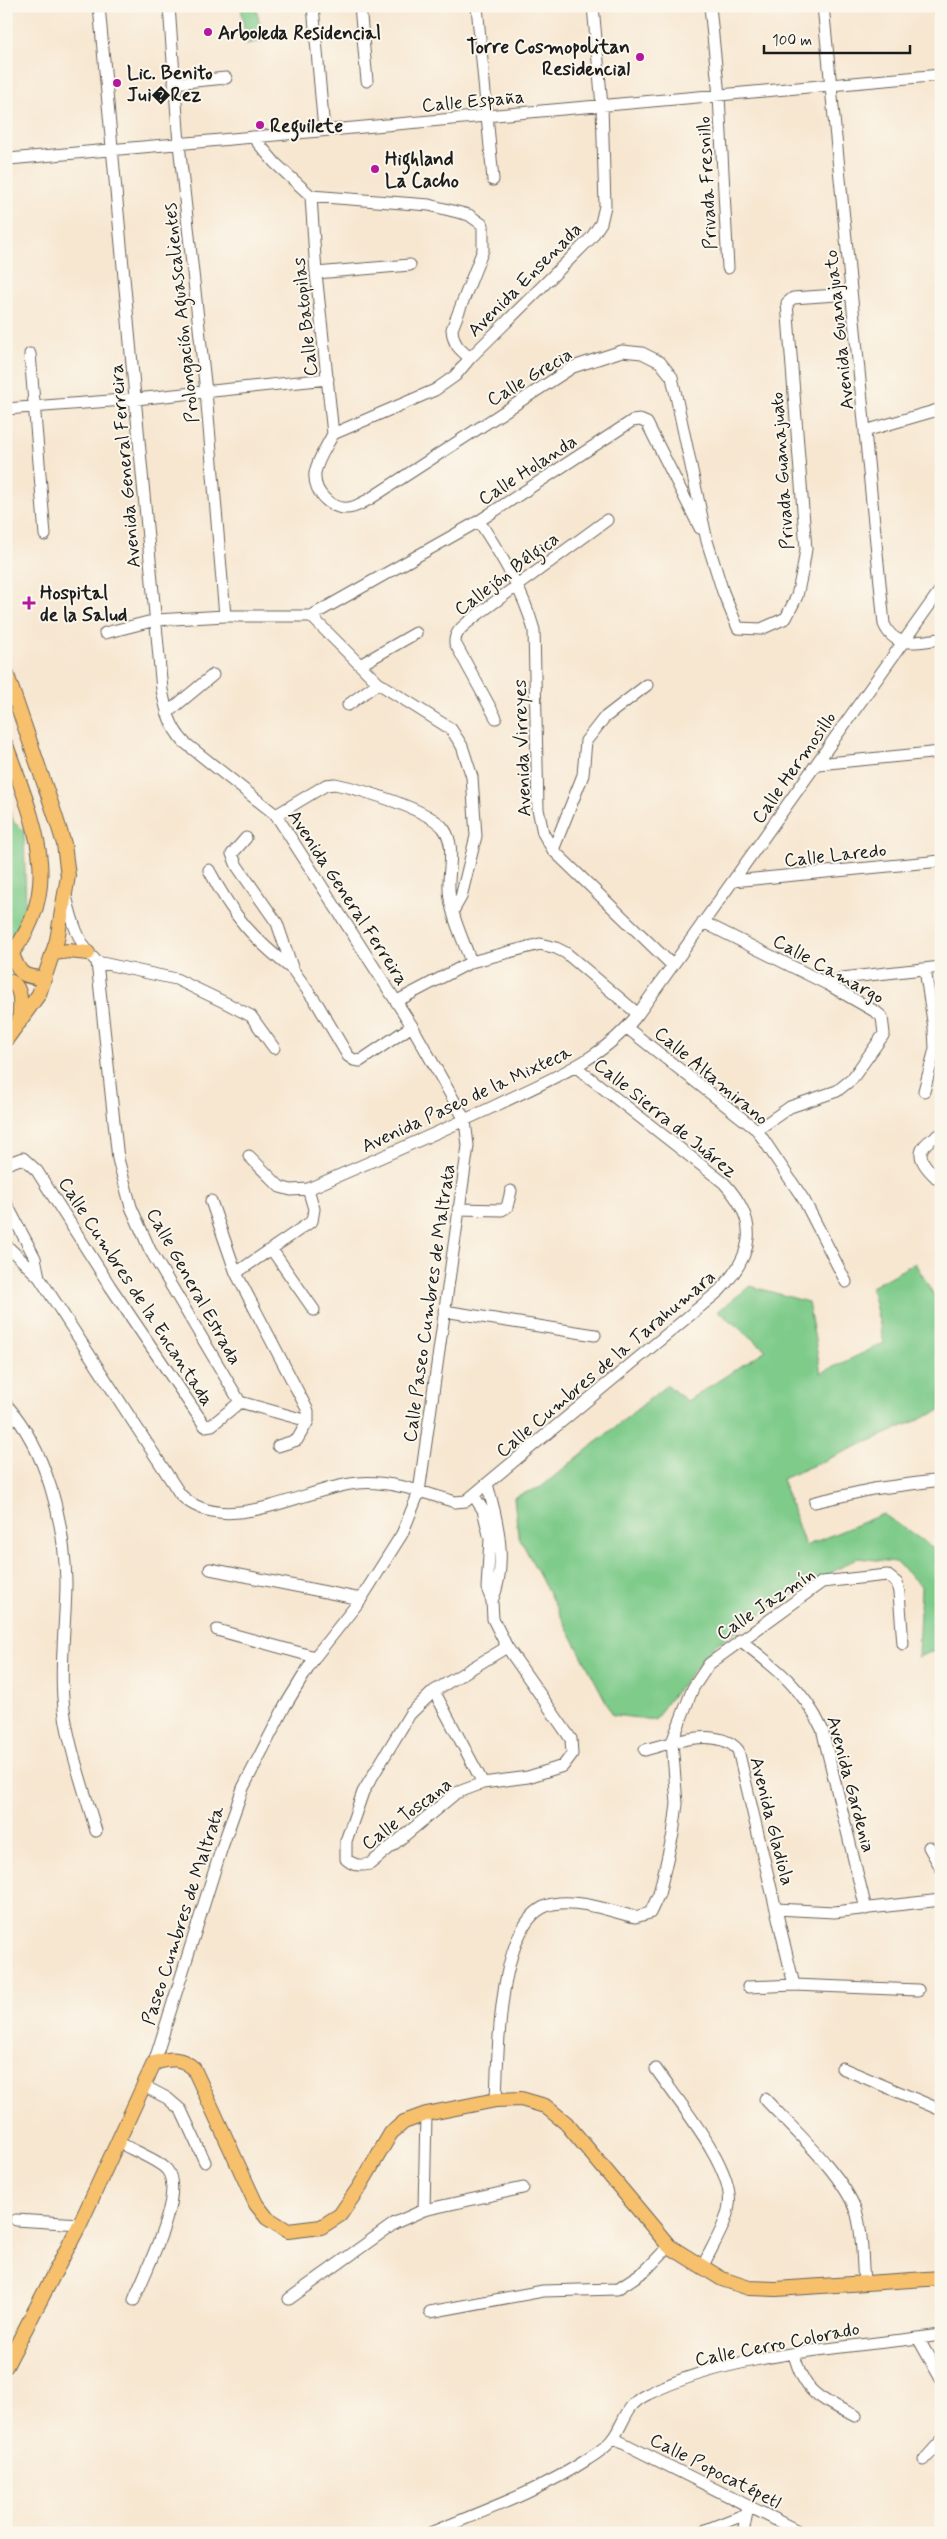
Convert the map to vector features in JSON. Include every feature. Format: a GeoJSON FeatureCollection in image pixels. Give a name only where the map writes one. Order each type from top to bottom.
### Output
{"type":"FeatureCollection","features":[{"type":"Feature","properties":{"kind":"main road"},"geometry":{"type":"LineString","coordinates":[[6,672],[64,844],[68,876],[66,896],[54,953],[39,994],[6,1040]]}},
{"type":"Feature","properties":{"kind":"main road"},"geometry":{"type":"LineString","coordinates":[[6,745],[34,822],[40,846],[42,874],[34,916],[24,937],[9,957],[22,974],[28,977],[44,978]]}},
{"type":"Feature","properties":{"kind":"main road"},"geometry":{"type":"LineString","coordinates":[[54,953],[69,951],[92,958]]}},
{"type":"Feature","properties":{"kind":"main road"},"geometry":{"type":"LineString","coordinates":[[6,980],[14,983],[20,994],[19,1024]]}},
{"type":"Feature","properties":{"kind":"main road"},"geometry":{"type":"LineString","coordinates":[[154,2063],[170,2058],[186,2061],[194,2069],[256,2204],[267,2218],[288,2230],[321,2227],[340,2215],[360,2186],[391,2133],[404,2122],[426,2114],[496,2100],[522,2099],[545,2106],[566,2124],[669,2246],[722,2279],[749,2288],[776,2289],[941,2278]]}},
{"type":"Feature","properties":{"kind":"main road","name":"Paseo Cumbres de Maltrata"},"geometry":{"type":"LineString","coordinates":[[6,2366],[80,2224],[154,2063]]}},
{"type":"Feature","properties":{"kind":"street","name":"Avenida General Ferreira"},"geometry":{"type":"LineString","coordinates":[[99,6],[162,690],[167,713],[174,731],[184,742],[276,815],[397,1001],[465,1120]]}},
{"type":"Feature","properties":{"kind":"street","name":"Prolongación Aguascalientes"},"geometry":{"type":"LineString","coordinates":[[168,6],[179,144],[206,392],[225,616]]}},
{"type":"Feature","properties":{"kind":"street"},"geometry":{"type":"LineString","coordinates":[[312,6],[324,130]]}},
{"type":"Feature","properties":{"kind":"street"},"geometry":{"type":"LineString","coordinates":[[360,6],[367,81]]}},
{"type":"Feature","properties":{"kind":"street"},"geometry":{"type":"LineString","coordinates":[[477,6],[489,116],[493,180]]}},
{"type":"Feature","properties":{"kind":"street","name":"Avenida Ensenada"},"geometry":{"type":"LineString","coordinates":[[334,434],[436,390],[455,376],[470,358],[591,238],[601,223],[606,206],[602,106],[593,6]]}},
{"type":"Feature","properties":{"kind":"street","name":"Privada Fresnillo"},"geometry":{"type":"LineString","coordinates":[[710,6],[719,96],[728,268]]}},
{"type":"Feature","properties":{"kind":"street","name":"Avenida Guanajuato"},"geometry":{"type":"LineString","coordinates":[[823,6],[884,624],[891,637],[902,642]]}},
{"type":"Feature","properties":{"kind":"street"},"geometry":{"type":"LineString","coordinates":[[940,6],[941,14]]}},
{"type":"Feature","properties":{"kind":"street","name":"Calle España"},"geometry":{"type":"LineString","coordinates":[[9,159],[941,75]]}},
{"type":"Feature","properties":{"kind":"street"},"geometry":{"type":"LineString","coordinates":[[174,82],[226,78]]}},
{"type":"Feature","properties":{"kind":"street"},"geometry":{"type":"LineString","coordinates":[[253,137],[275,163],[311,196],[429,205],[470,215],[483,225],[485,237],[483,250],[452,329],[453,340],[458,349],[470,358]]}},
{"type":"Feature","properties":{"kind":"street","name":"Calle Batopilas"},"geometry":{"type":"LineString","coordinates":[[311,196],[316,273],[334,434]]}},
{"type":"Feature","properties":{"kind":"street"},"geometry":{"type":"LineString","coordinates":[[316,273],[410,265]]}},
{"type":"Feature","properties":{"kind":"street","name":"Privada Guanajuato"},"geometry":{"type":"LineString","coordinates":[[707,541],[723,592],[738,628],[760,629],[786,618],[797,596],[806,548],[787,304],[793,298],[851,294]]}},
{"type":"Feature","properties":{"kind":"street","name":"Calle Grecia"},"geometry":{"type":"LineString","coordinates":[[334,434],[317,465],[315,476],[318,491],[325,500],[339,507],[352,507],[376,495],[573,367],[622,351],[642,353],[660,362],[672,378],[707,541]]}},
{"type":"Feature","properties":{"kind":"street"},"geometry":{"type":"LineString","coordinates":[[30,354],[45,535]]}},
{"type":"Feature","properties":{"kind":"street"},"geometry":{"type":"LineString","coordinates":[[6,408],[136,399],[328,379]]}},
{"type":"Feature","properties":{"kind":"street"},"geometry":{"type":"LineString","coordinates":[[865,431],[941,409]]}},
{"type":"Feature","properties":{"kind":"street","name":"Calle Holanda"},"geometry":{"type":"LineString","coordinates":[[311,616],[480,521],[632,421],[640,420],[647,423],[707,541]]}},
{"type":"Feature","properties":{"kind":"street","name":"Callejón Bélgica"},"geometry":{"type":"LineString","coordinates":[[496,718],[455,644],[454,637],[459,630],[516,586],[607,520]]}},
{"type":"Feature","properties":{"kind":"street","name":"Avenida Virreyes"},"geometry":{"type":"LineString","coordinates":[[480,521],[504,559],[529,612],[534,630],[538,810],[543,833],[553,850],[672,965]]}},
{"type":"Feature","properties":{"kind":"street","name":"Calle Hermosillo"},"geometry":{"type":"LineString","coordinates":[[672,965],[818,764],[941,589]]}},
{"type":"Feature","properties":{"kind":"street"},"geometry":{"type":"LineString","coordinates":[[105,633],[156,620],[225,616],[311,616],[378,683],[451,729],[462,746],[472,777],[476,836],[461,897],[453,911]]}},
{"type":"Feature","properties":{"kind":"street"},"geometry":{"type":"LineString","coordinates":[[360,665],[416,633]]}},
{"type":"Feature","properties":{"kind":"street"},"geometry":{"type":"LineString","coordinates":[[902,642],[941,639]]}},
{"type":"Feature","properties":{"kind":"street"},"geometry":{"type":"LineString","coordinates":[[167,713],[213,675]]}},
{"type":"Feature","properties":{"kind":"street"},"geometry":{"type":"LineString","coordinates":[[348,705],[378,683]]}},
{"type":"Feature","properties":{"kind":"street"},"geometry":{"type":"LineString","coordinates":[[553,850],[583,775],[586,741],[604,718],[648,685]]}},
{"type":"Feature","properties":{"kind":"street"},"geometry":{"type":"LineString","coordinates":[[818,764],[941,752]]}},
{"type":"Feature","properties":{"kind":"street"},"geometry":{"type":"LineString","coordinates":[[276,815],[326,785],[335,784],[417,810],[443,826],[450,844],[449,890],[453,911],[471,962]]}},
{"type":"Feature","properties":{"kind":"street"},"geometry":{"type":"LineString","coordinates":[[246,838],[232,854],[237,866],[277,923],[293,970]]}},
{"type":"Feature","properties":{"kind":"street","name":"Calle Laredo"},"geometry":{"type":"LineString","coordinates":[[733,881],[941,861]]}},
{"type":"Feature","properties":{"kind":"street"},"geometry":{"type":"LineString","coordinates":[[209,870],[228,905],[244,925],[265,947],[293,970],[318,1005],[348,1056],[360,1061],[412,1026]]}},
{"type":"Feature","properties":{"kind":"street","name":"Calle General Estrada"},"geometry":{"type":"LineString","coordinates":[[66,896],[72,920],[92,958],[118,1159],[131,1207],[150,1250],[240,1402]]}},
{"type":"Feature","properties":{"kind":"street","name":"Calle Camargo"},"geometry":{"type":"LineString","coordinates":[[703,922],[829,985],[882,1017],[884,1034],[852,1079],[837,1091],[790,1107],[757,1130]]}},
{"type":"Feature","properties":{"kind":"street","name":"Calle Altamirano"},"geometry":{"type":"LineString","coordinates":[[397,1001],[471,962],[540,944],[566,953],[638,1014]]}},
{"type":"Feature","properties":{"kind":"street"},"geometry":{"type":"LineString","coordinates":[[92,958],[176,979],[228,1004],[251,1016],[274,1048]]}},
{"type":"Feature","properties":{"kind":"street","name":"Avenida Paseo de la Mixteca"},"geometry":{"type":"LineString","coordinates":[[249,1156],[280,1187],[291,1190],[308,1189],[465,1120],[576,1067],[599,1053],[627,1028],[672,965]]}},
{"type":"Feature","properties":{"kind":"street"},"geometry":{"type":"LineString","coordinates":[[829,985],[842,978],[941,967]]}},
{"type":"Feature","properties":{"kind":"street"},"geometry":{"type":"LineString","coordinates":[[924,1091],[935,1049],[934,1028],[925,969]]}},
{"type":"Feature","properties":{"kind":"street","name":"Calle Altamirano"},"geometry":{"type":"LineString","coordinates":[[627,1028],[757,1130],[804,1200],[846,1282]]}},
{"type":"Feature","properties":{"kind":"street","name":"Calle Sierra de Juárez"},"geometry":{"type":"LineString","coordinates":[[576,1067],[703,1164],[734,1194]]}},
{"type":"Feature","properties":{"kind":"street","name":"Calle Paseo Cumbres de Maltrata"},"geometry":{"type":"LineString","coordinates":[[419,1492],[468,1146],[465,1120]]}},
{"type":"Feature","properties":{"kind":"street"},"geometry":{"type":"LineString","coordinates":[[941,1134],[925,1142],[921,1152],[921,1160],[941,1182]]}},
{"type":"Feature","properties":{"kind":"street","name":"Calle Cumbres de la Encantada"},"geometry":{"type":"LineString","coordinates":[[6,1164],[23,1158],[38,1172],[110,1286],[205,1426],[212,1425],[240,1402]]}},
{"type":"Feature","properties":{"kind":"street"},"geometry":{"type":"LineString","coordinates":[[236,1273],[312,1221],[314,1209],[308,1189]]}},
{"type":"Feature","properties":{"kind":"street"},"geometry":{"type":"LineString","coordinates":[[458,1209],[502,1210],[507,1207],[511,1191]]}},
{"type":"Feature","properties":{"kind":"street","name":"Calle Cumbres de la Tarahumara"},"geometry":{"type":"LineString","coordinates":[[419,1492],[455,1502],[466,1501],[474,1496],[719,1291],[736,1273],[746,1250],[749,1235],[748,1219],[734,1194]]}},
{"type":"Feature","properties":{"kind":"street"},"geometry":{"type":"LineString","coordinates":[[211,1201],[236,1273],[308,1418]]}},
{"type":"Feature","properties":{"kind":"street"},"geometry":{"type":"LineString","coordinates":[[6,1203],[35,1258],[39,1277]]}},
{"type":"Feature","properties":{"kind":"street"},"geometry":{"type":"LineString","coordinates":[[6,1245],[39,1277],[180,1494],[190,1504],[204,1511],[221,1513],[242,1511],[356,1483],[373,1483],[419,1492]]}},
{"type":"Feature","properties":{"kind":"street"},"geometry":{"type":"LineString","coordinates":[[272,1250],[314,1310]]}},
{"type":"Feature","properties":{"kind":"street"},"geometry":{"type":"LineString","coordinates":[[444,1311],[595,1335]]}},
{"type":"Feature","properties":{"kind":"street"},"geometry":{"type":"LineString","coordinates":[[240,1402],[308,1418]]}},
{"type":"Feature","properties":{"kind":"street"},"geometry":{"type":"LineString","coordinates":[[6,1404],[38,1454],[51,1486],[66,1580],[62,1670],[63,1700],[96,1831]]}},
{"type":"Feature","properties":{"kind":"street"},"geometry":{"type":"LineString","coordinates":[[278,1446],[297,1440],[308,1418]]}},
{"type":"Feature","properties":{"kind":"street"},"geometry":{"type":"LineString","coordinates":[[815,1502],[873,1489],[941,1480]]}},
{"type":"Feature","properties":{"kind":"street","name":"Calle Toscana"},"geometry":{"type":"LineString","coordinates":[[488,1484],[500,1536],[498,1586],[492,1601]]}},
{"type":"Feature","properties":{"kind":"street","name":"Paseo Cumbres de Maltrata"},"geometry":{"type":"LineString","coordinates":[[154,2063],[221,1850],[243,1788],[285,1706],[315,1657],[361,1599],[402,1534],[419,1492]]}},
{"type":"Feature","properties":{"kind":"street","name":"Calle Toscana"},"geometry":{"type":"LineString","coordinates":[[474,1496],[483,1510],[490,1539],[487,1588],[492,1601],[493,1619],[507,1647],[571,1739],[572,1754],[563,1766],[528,1776],[484,1783],[456,1793],[370,1864],[360,1866],[346,1859],[346,1840],[363,1792],[410,1714],[434,1690],[507,1647]]}},
{"type":"Feature","properties":{"kind":"street"},"geometry":{"type":"LineString","coordinates":[[210,1569],[361,1599]]}},
{"type":"Feature","properties":{"kind":"street","name":"Calle Jazmín"},"geometry":{"type":"LineString","coordinates":[[672,1742],[693,1688],[709,1664],[822,1582],[887,1575],[897,1583],[903,1644]]}},
{"type":"Feature","properties":{"kind":"street"},"geometry":{"type":"LineString","coordinates":[[217,1630],[315,1657]]}},
{"type":"Feature","properties":{"kind":"street","name":"Avenida Gardenia"},"geometry":{"type":"LineString","coordinates":[[740,1640],[792,1683],[805,1698],[822,1729],[866,1909]]}},
{"type":"Feature","properties":{"kind":"street"},"geometry":{"type":"LineString","coordinates":[[434,1690],[484,1783]]}},
{"type":"Feature","properties":{"kind":"street","name":"Avenida Gladiola"},"geometry":{"type":"LineString","coordinates":[[645,1750],[672,1742],[707,1738],[726,1741],[738,1750],[794,1984]]}},
{"type":"Feature","properties":{"kind":"street"},"geometry":{"type":"LineString","coordinates":[[496,2100],[499,2031],[508,1973],[514,1945],[527,1919],[533,1912],[553,1904],[584,1905],[635,1917],[643,1917],[655,1907],[673,1834],[677,1804],[672,1742]]}},
{"type":"Feature","properties":{"kind":"street"},"geometry":{"type":"LineString","coordinates":[[929,1847],[941,1868]]}},
{"type":"Feature","properties":{"kind":"street"},"geometry":{"type":"LineString","coordinates":[[776,1909],[834,1912],[941,1900]]}},
{"type":"Feature","properties":{"kind":"street"},"geometry":{"type":"LineString","coordinates":[[748,1987],[794,1984],[918,1990]]}},
{"type":"Feature","properties":{"kind":"street"},"geometry":{"type":"LineString","coordinates":[[842,2068],[941,2110]]}},
{"type":"Feature","properties":{"kind":"street"},"geometry":{"type":"LineString","coordinates":[[656,2069],[715,2154],[730,2190],[726,2218],[702,2268]]}},
{"type":"Feature","properties":{"kind":"street"},"geometry":{"type":"LineString","coordinates":[[144,2086],[167,2098],[181,2110],[205,2162]]}},
{"type":"Feature","properties":{"kind":"street"},"geometry":{"type":"LineString","coordinates":[[765,2098],[829,2168],[847,2192],[856,2212],[864,2284]]}},
{"type":"Feature","properties":{"kind":"street"},"geometry":{"type":"LineString","coordinates":[[424,2210],[426,2114]]}},
{"type":"Feature","properties":{"kind":"street"},"geometry":{"type":"LineString","coordinates":[[118,2142],[166,2169],[171,2177],[170,2209],[134,2300]]}},
{"type":"Feature","properties":{"kind":"street"},"geometry":{"type":"LineString","coordinates":[[289,2299],[395,2223],[424,2210],[523,2188]]}},
{"type":"Feature","properties":{"kind":"street"},"geometry":{"type":"LineString","coordinates":[[16,2220],[80,2224]]}},
{"type":"Feature","properties":{"kind":"street"},"geometry":{"type":"LineString","coordinates":[[430,2312],[543,2291],[617,2289],[646,2270],[669,2246]]}},
{"type":"Feature","properties":{"kind":"street","name":"Calle Cerro Colorado"},"geometry":{"type":"LineString","coordinates":[[430,2533],[522,2494],[588,2459],[614,2438],[630,2406],[646,2394],[685,2378],[723,2368],[794,2354],[941,2335]]}},
{"type":"Feature","properties":{"kind":"street"},"geometry":{"type":"LineString","coordinates":[[918,2338],[941,2379]]}},
{"type":"Feature","properties":{"kind":"street"},"geometry":{"type":"LineString","coordinates":[[794,2354],[805,2385],[832,2405],[856,2416]]}},
{"type":"Feature","properties":{"kind":"street","name":"Calle Popocatépetl"},"geometry":{"type":"LineString","coordinates":[[614,2438],[747,2511],[802,2533]]}},
{"type":"Feature","properties":{"kind":"street"},"geometry":{"type":"LineString","coordinates":[[924,2460],[941,2441]]}},
{"type":"Feature","properties":{"kind":"street"},"geometry":{"type":"LineString","coordinates":[[698,2533],[747,2511]]}},
{"type":"Feature","properties":{"kind":"street"},"geometry":{"type":"LineString","coordinates":[[743,2533],[747,2511]]}},
{"type":"Feature","properties":{"kind":"green space"},"geometry":{"type":"Polygon","coordinates":[[[241,6],[256,6],[263,41],[246,44],[241,6]]]}},
{"type":"Feature","properties":{"kind":"green space"},"geometry":{"type":"Polygon","coordinates":[[[6,800],[14,823],[24,830],[26,910],[6,946],[6,800]]]}},
{"type":"Feature","properties":{"kind":"green space"},"geometry":{"type":"Polygon","coordinates":[[[915,1263],[941,1307],[941,1410],[782,1479],[805,1546],[883,1514],[941,1553],[941,1648],[918,1657],[921,1586],[896,1562],[857,1558],[777,1604],[715,1645],[667,1702],[655,1720],[613,1715],[518,1535],[514,1497],[541,1487],[667,1385],[687,1401],[766,1350],[718,1311],[750,1286],[808,1302],[821,1373],[884,1343],[871,1287],[915,1263]]]}},
{"type":"Feature","properties":{"kind":"place","name":"Arboleda Residencial"},"geometry":{"type":"Point","coordinates":[208,32]}},
{"type":"Feature","properties":{"kind":"place","name":"Torre Cosmopolitan Residencial"},"geometry":{"type":"Point","coordinates":[640,57]}},
{"type":"Feature","properties":{"kind":"place","name":"Lic. Benito Jui�Rez"},"geometry":{"type":"Point","coordinates":[117,83]}},
{"type":"Feature","properties":{"kind":"place","name":"Reguilete"},"geometry":{"type":"Point","coordinates":[260,125]}},
{"type":"Feature","properties":{"kind":"place","name":"Highland La Cacho"},"geometry":{"type":"Point","coordinates":[375,169]}},
{"type":"Feature","properties":{"kind":"place","name":"Hospital de la Salud"},"geometry":{"type":"Point","coordinates":[29,603]}}]}
